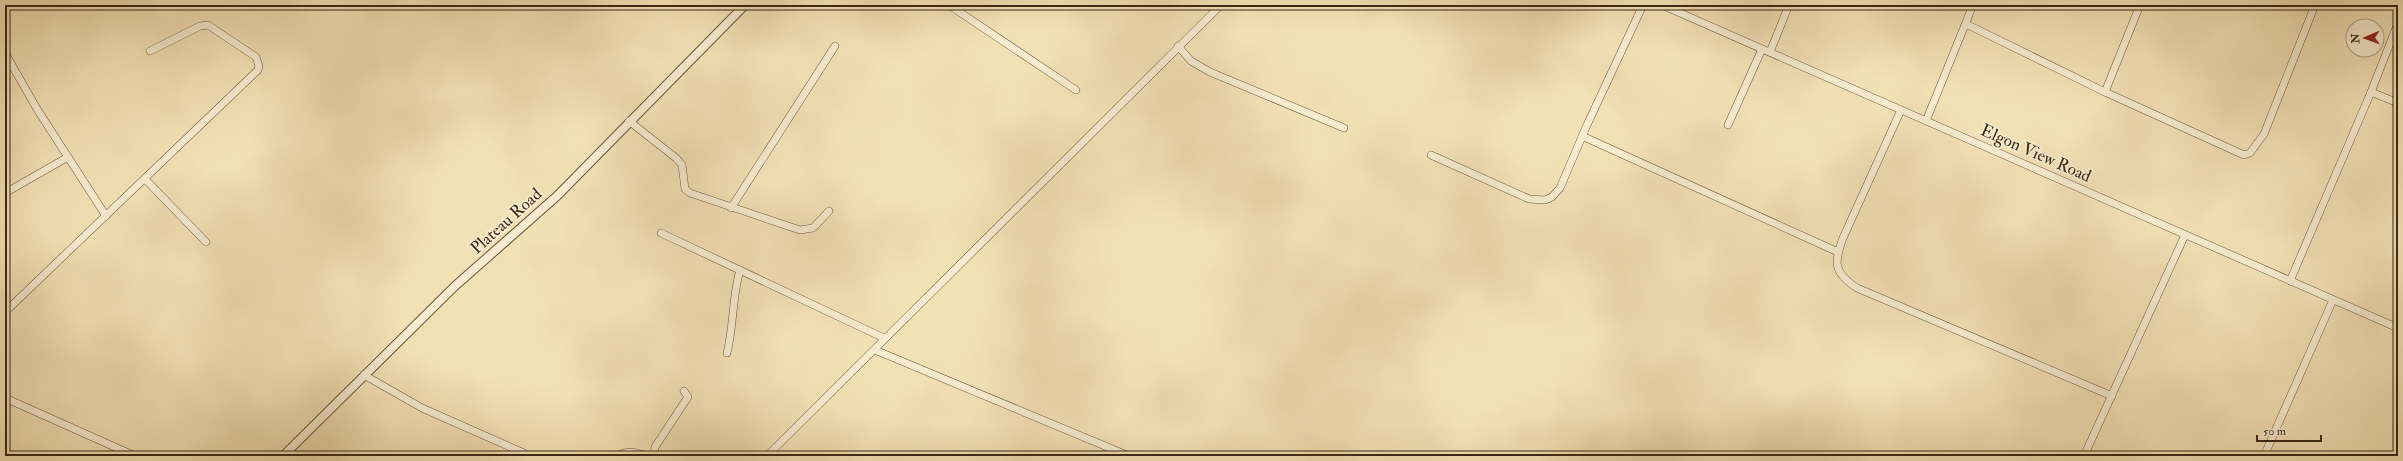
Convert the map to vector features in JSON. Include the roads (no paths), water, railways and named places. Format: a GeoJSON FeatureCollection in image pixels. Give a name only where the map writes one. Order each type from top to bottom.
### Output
{"type":"FeatureCollection","features":[{"type":"Feature","properties":{"kind":"street","name":"Plateau Road"},"geometry":{"type":"LineString","coordinates":[[282,456],[455,286],[557,196],[629,121],[745,5]]}},
{"type":"Feature","properties":{"kind":"street"},"geometry":{"type":"LineString","coordinates":[[949,5],[1076,90]]}},
{"type":"Feature","properties":{"kind":"street"},"geometry":{"type":"LineString","coordinates":[[767,456],[875,350],[884,338],[1221,5]]}},
{"type":"Feature","properties":{"kind":"street"},"geometry":{"type":"LineString","coordinates":[[1431,155],[1538,201],[1552,197],[1560,188],[1582,136],[1643,5]]}},
{"type":"Feature","properties":{"kind":"street","name":"Elgon View Road"},"geometry":{"type":"LineString","coordinates":[[1662,5],[2398,328]]}},
{"type":"Feature","properties":{"kind":"street"},"geometry":{"type":"LineString","coordinates":[[1770,52],[1789,5]]}},
{"type":"Feature","properties":{"kind":"street"},"geometry":{"type":"LineString","coordinates":[[1926,122],[1973,5]]}},
{"type":"Feature","properties":{"kind":"street"},"geometry":{"type":"LineString","coordinates":[[2105,92],[2140,5]]}},
{"type":"Feature","properties":{"kind":"street"},"geometry":{"type":"LineString","coordinates":[[1966,24],[2105,92],[2240,154],[2250,153],[2264,134],[2315,5]]}},
{"type":"Feature","properties":{"kind":"street"},"geometry":{"type":"LineString","coordinates":[[2290,281],[2371,92],[2398,22]]}},
{"type":"Feature","properties":{"kind":"street"},"geometry":{"type":"LineString","coordinates":[[5,312],[258,70],[259,66],[256,57],[208,25],[200,26],[150,51]]}},
{"type":"Feature","properties":{"kind":"street"},"geometry":{"type":"LineString","coordinates":[[731,208],[835,46]]}},
{"type":"Feature","properties":{"kind":"street"},"geometry":{"type":"LineString","coordinates":[[1178,46],[1191,61],[1210,72],[1344,128]]}},
{"type":"Feature","properties":{"kind":"street"},"geometry":{"type":"LineString","coordinates":[[1728,125],[1762,49]]}},
{"type":"Feature","properties":{"kind":"street"},"geometry":{"type":"LineString","coordinates":[[5,53],[68,157],[106,216]]}},
{"type":"Feature","properties":{"kind":"street"},"geometry":{"type":"LineString","coordinates":[[2371,92],[2398,104]]}},
{"type":"Feature","properties":{"kind":"street"},"geometry":{"type":"LineString","coordinates":[[1901,110],[1838,252],[1836,266],[1844,278],[1857,288],[2112,396]]}},
{"type":"Feature","properties":{"kind":"street"},"geometry":{"type":"LineString","coordinates":[[629,121],[679,161],[684,173],[686,190],[704,199],[800,230],[813,228],[829,212]]}},
{"type":"Feature","properties":{"kind":"street"},"geometry":{"type":"LineString","coordinates":[[1582,136],[1838,252]]}},
{"type":"Feature","properties":{"kind":"street"},"geometry":{"type":"LineString","coordinates":[[5,193],[68,157]]}},
{"type":"Feature","properties":{"kind":"street"},"geometry":{"type":"LineString","coordinates":[[145,179],[206,242]]}},
{"type":"Feature","properties":{"kind":"street"},"geometry":{"type":"LineString","coordinates":[[662,233],[884,338]]}},
{"type":"Feature","properties":{"kind":"street"},"geometry":{"type":"LineString","coordinates":[[2084,456],[2185,235]]}},
{"type":"Feature","properties":{"kind":"street"},"geometry":{"type":"LineString","coordinates":[[727,353],[733,332],[736,283],[740,270]]}},
{"type":"Feature","properties":{"kind":"street"},"geometry":{"type":"LineString","coordinates":[[2264,456],[2334,300]]}},
{"type":"Feature","properties":{"kind":"street"},"geometry":{"type":"LineString","coordinates":[[875,350],[1129,456]]}},
{"type":"Feature","properties":{"kind":"street"},"geometry":{"type":"LineString","coordinates":[[364,375],[422,408],[526,454]]}},
{"type":"Feature","properties":{"kind":"street"},"geometry":{"type":"LineString","coordinates":[[654,456],[654,447],[688,397],[684,391]]}},
{"type":"Feature","properties":{"kind":"street"},"geometry":{"type":"LineString","coordinates":[[5,398],[135,456]]}},
{"type":"Feature","properties":{"kind":"street"},"geometry":{"type":"LineString","coordinates":[[617,456],[624,452],[636,452],[646,456]]}}]}
